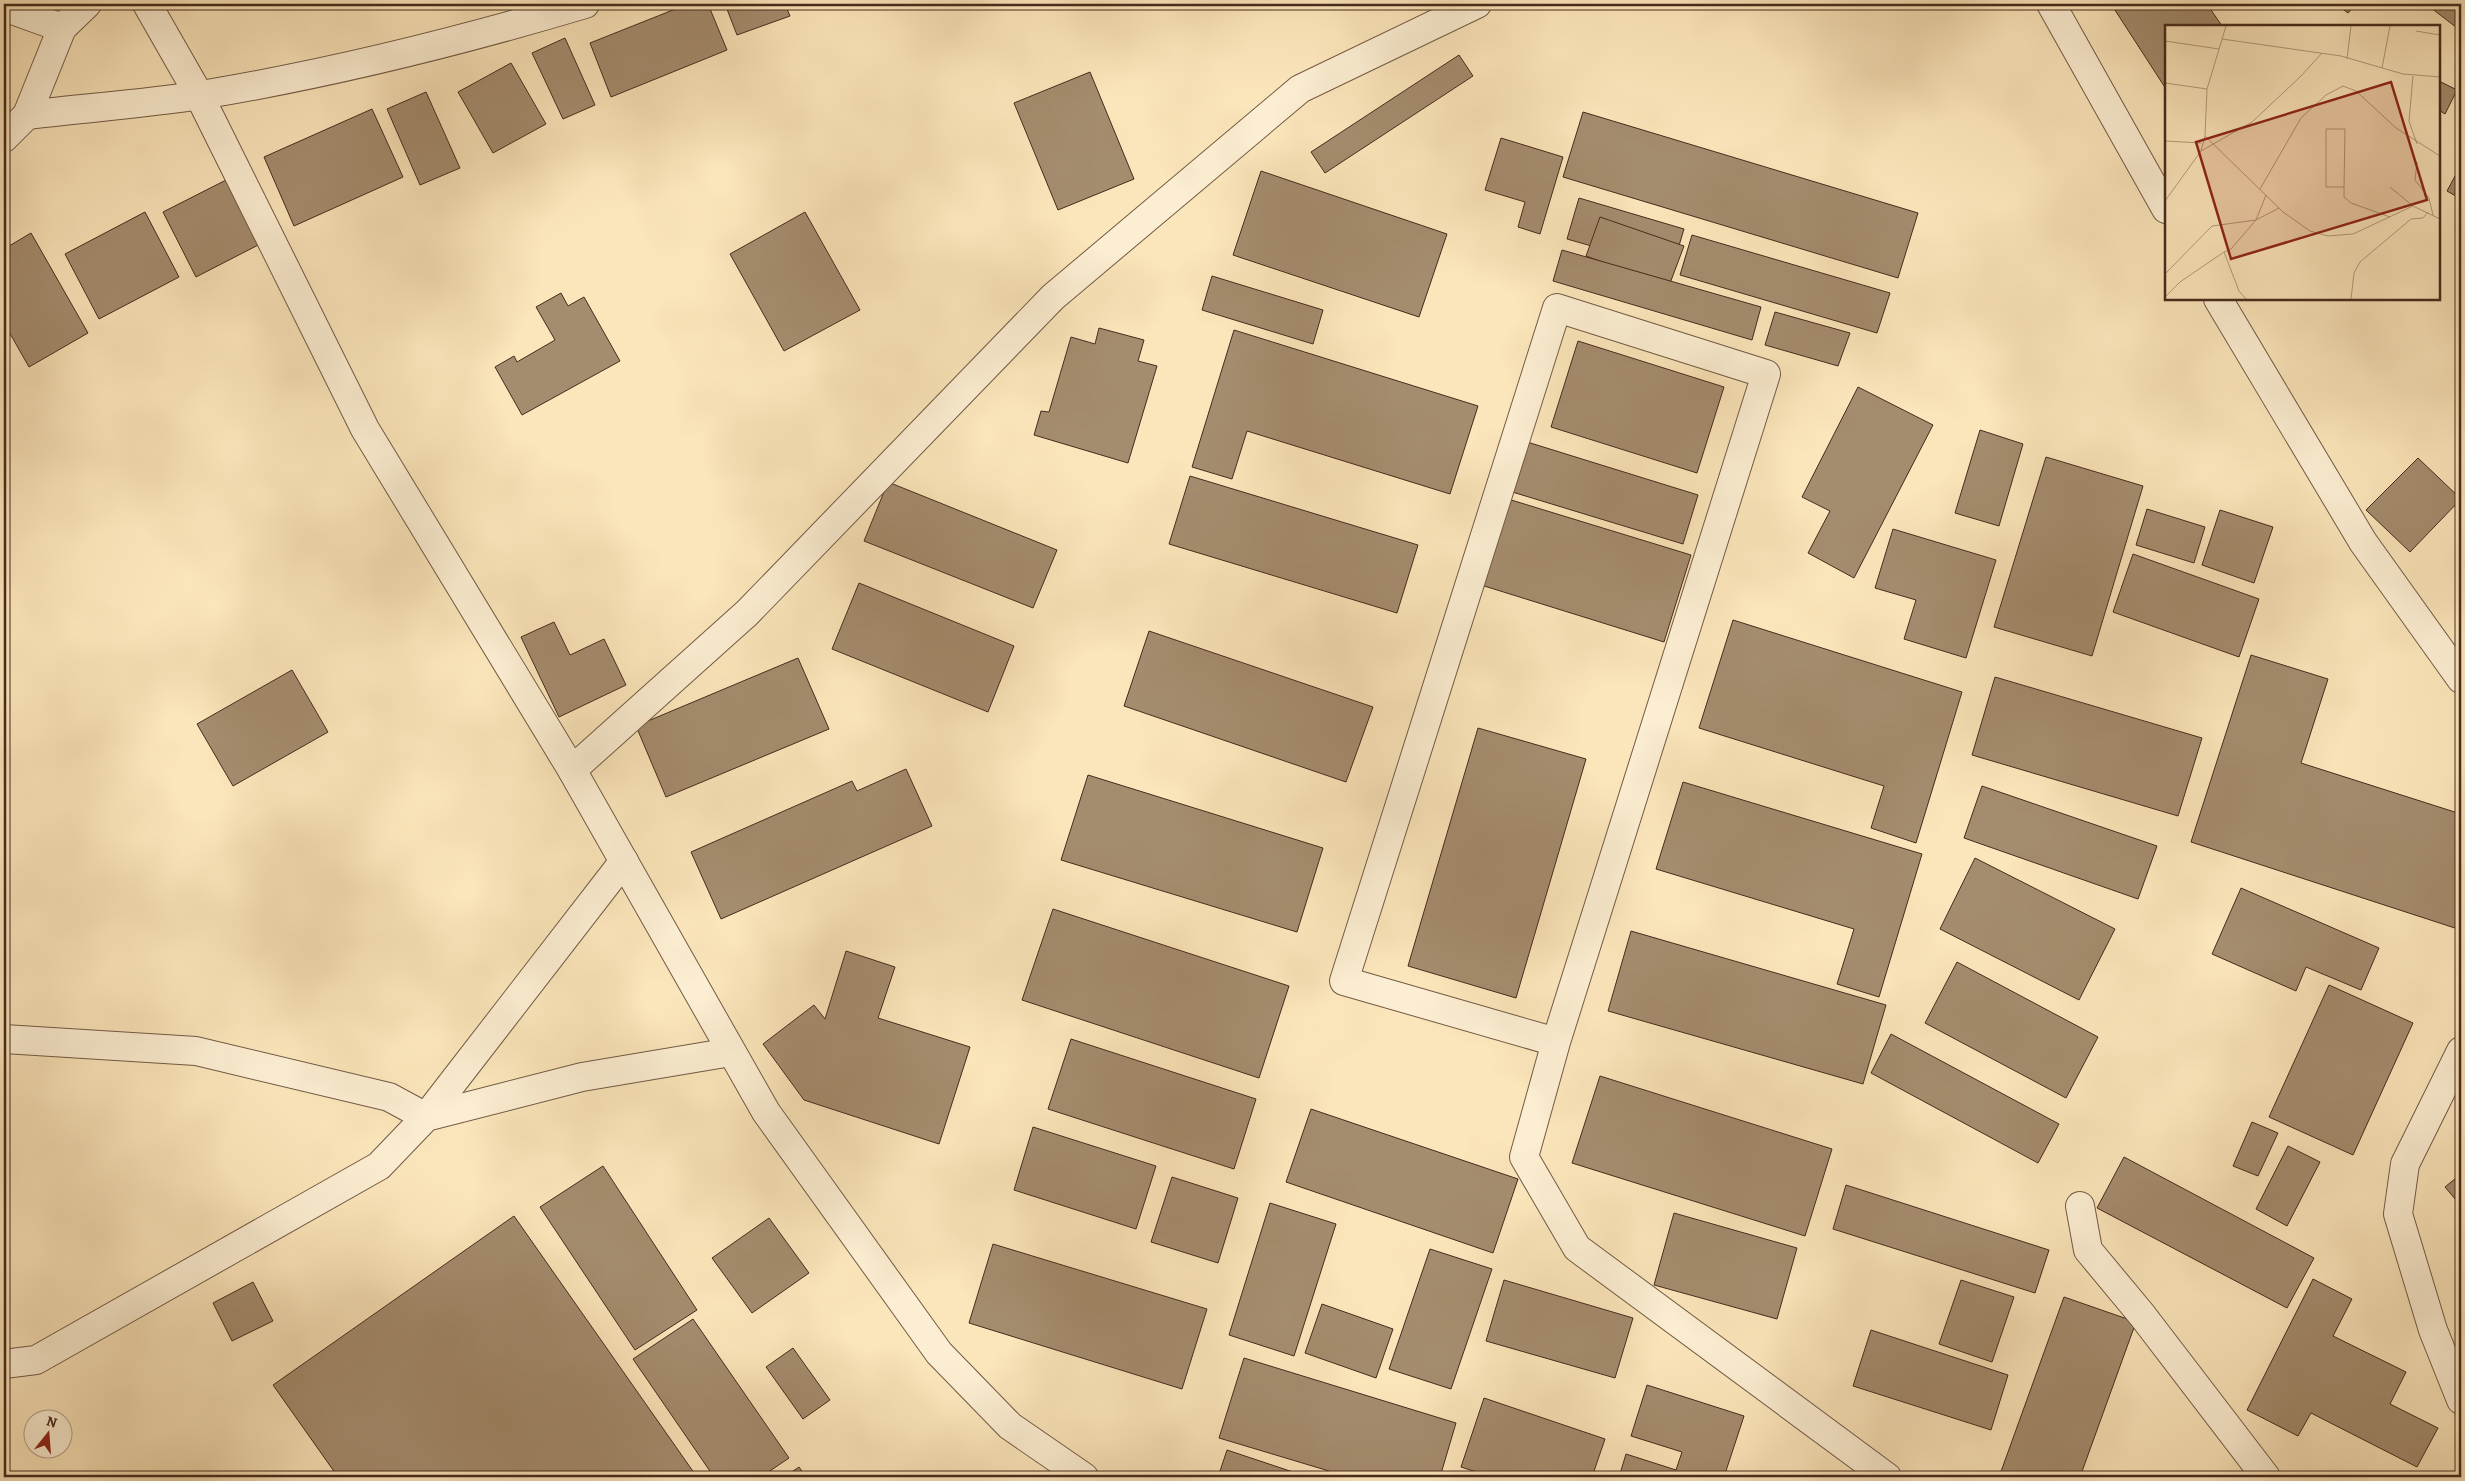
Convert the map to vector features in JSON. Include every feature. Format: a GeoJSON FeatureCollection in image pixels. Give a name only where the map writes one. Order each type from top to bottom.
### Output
{"type":"FeatureCollection","features":[{"type":"Feature","properties":{"kind":"street"},"geometry":{"type":"LineString","coordinates":[[4,138],[27,115],[62,28],[87,4]]}},
{"type":"Feature","properties":{"kind":"street"},"geometry":{"type":"LineString","coordinates":[[147,4],[199,95],[365,429],[572,770],[766,1112],[939,1352],[1010,1426],[1084,1477]]}},
{"type":"Feature","properties":{"kind":"street"},"geometry":{"type":"LineString","coordinates":[[27,115],[199,95],[273,81],[493,31],[585,4]]}},
{"type":"Feature","properties":{"kind":"street"},"geometry":{"type":"LineString","coordinates":[[572,770],[747,613],[1053,297],[1300,89],[1477,4]]}},
{"type":"Feature","properties":{"kind":"street"},"geometry":{"type":"LineString","coordinates":[[2051,4],[2165,207]]}},
{"type":"Feature","properties":{"kind":"street"},"geometry":{"type":"LineString","coordinates":[[4,7],[62,28]]}},
{"type":"Feature","properties":{"kind":"street"},"geometry":{"type":"LineString","coordinates":[[2219,300],[2358,534],[2461,679]]}},
{"type":"Feature","properties":{"kind":"street"},"geometry":{"type":"LineString","coordinates":[[1556,1042],[1344,981],[1557,308],[1766,374],[1556,1042],[1524,1157],[1577,1248],[1887,1477]]}},
{"type":"Feature","properties":{"kind":"street"},"geometry":{"type":"LineString","coordinates":[[4,1364],[36,1360],[378,1166],[426,1117],[624,861]]}},
{"type":"Feature","properties":{"kind":"street"},"geometry":{"type":"LineString","coordinates":[[4,1039],[196,1051],[389,1097],[426,1117],[582,1077],[731,1052]]}},
{"type":"Feature","properties":{"kind":"street"},"geometry":{"type":"LineString","coordinates":[[2461,1050],[2405,1164],[2398,1214],[2433,1330],[2461,1400]]}},
{"type":"Feature","properties":{"kind":"street"},"geometry":{"type":"LineString","coordinates":[[2080,1206],[2088,1250],[2142,1315],[2266,1477]]}},
{"type":"Feature","properties":{"kind":"building"},"geometry":{"type":"Polygon","coordinates":[[[688,4],[708,4],[727,50],[611,97],[590,43],[688,4]]]}},
{"type":"Feature","properties":{"kind":"building"},"geometry":{"type":"Polygon","coordinates":[[[725,4],[785,4],[790,16],[737,35],[725,4]]]}},
{"type":"Feature","properties":{"kind":"building"},"geometry":{"type":"Polygon","coordinates":[[[2118,4],[2207,4],[2221,25],[2165,25],[2165,87],[2113,7],[2118,4]]]}},
{"type":"Feature","properties":{"kind":"building"},"geometry":{"type":"Polygon","coordinates":[[[2336,4],[2356,4],[2348,13],[2336,4]]]}},
{"type":"Feature","properties":{"kind":"building"},"geometry":{"type":"Polygon","coordinates":[[[2426,4],[2461,4],[2461,31],[2426,4]]]}},
{"type":"Feature","properties":{"kind":"building"},"geometry":{"type":"Polygon","coordinates":[[[565,38],[595,105],[563,119],[532,53],[565,38]]]}},
{"type":"Feature","properties":{"kind":"building"},"geometry":{"type":"Polygon","coordinates":[[[1459,55],[1473,76],[1325,173],[1311,152],[1459,55]]]}},
{"type":"Feature","properties":{"kind":"building"},"geometry":{"type":"Polygon","coordinates":[[[511,63],[546,124],[493,153],[458,92],[511,63]]]}},
{"type":"Feature","properties":{"kind":"building"},"geometry":{"type":"Polygon","coordinates":[[[1090,72],[1134,179],[1058,210],[1014,103],[1090,72]]]}},
{"type":"Feature","properties":{"kind":"building"},"geometry":{"type":"Polygon","coordinates":[[[2440,82],[2457,90],[2445,114],[2440,111],[2440,82]]]}},
{"type":"Feature","properties":{"kind":"building"},"geometry":{"type":"Polygon","coordinates":[[[426,92],[460,168],[420,185],[387,109],[426,92]]]}},
{"type":"Feature","properties":{"kind":"building"},"geometry":{"type":"Polygon","coordinates":[[[372,109],[403,177],[294,226],[264,157],[372,109]]]}},
{"type":"Feature","properties":{"kind":"building"},"geometry":{"type":"Polygon","coordinates":[[[1583,112],[1918,213],[1898,278],[1563,177],[1583,112]]]}},
{"type":"Feature","properties":{"kind":"building"},"geometry":{"type":"Polygon","coordinates":[[[1501,138],[1563,157],[1540,234],[1518,227],[1525,202],[1485,190],[1501,138]]]}},
{"type":"Feature","properties":{"kind":"building"},"geometry":{"type":"Polygon","coordinates":[[[2461,165],[2461,199],[2447,191],[2461,165]]]}},
{"type":"Feature","properties":{"kind":"building"},"geometry":{"type":"Polygon","coordinates":[[[1261,171],[1447,234],[1419,317],[1233,255],[1261,171]]]}},
{"type":"Feature","properties":{"kind":"building"},"geometry":{"type":"Polygon","coordinates":[[[230,178],[264,242],[196,277],[163,212],[230,178]]]}},
{"type":"Feature","properties":{"kind":"building"},"geometry":{"type":"Polygon","coordinates":[[[1579,198],[1684,229],[1672,269],[1567,239],[1579,198]]]}},
{"type":"Feature","properties":{"kind":"building"},"geometry":{"type":"Polygon","coordinates":[[[145,212],[179,277],[99,319],[65,254],[145,212]]]}},
{"type":"Feature","properties":{"kind":"building"},"geometry":{"type":"Polygon","coordinates":[[[805,212],[860,310],[784,351],[730,254],[805,212]]]}},
{"type":"Feature","properties":{"kind":"building"},"geometry":{"type":"Polygon","coordinates":[[[1600,217],[1684,246],[1669,286],[1586,256],[1600,217]]]}},
{"type":"Feature","properties":{"kind":"building"},"geometry":{"type":"Polygon","coordinates":[[[31,233],[88,333],[29,367],[4,323],[4,249],[31,233]]]}},
{"type":"Feature","properties":{"kind":"building"},"geometry":{"type":"Polygon","coordinates":[[[1692,235],[1890,293],[1877,333],[1680,275],[1692,235]]]}},
{"type":"Feature","properties":{"kind":"building"},"geometry":{"type":"Polygon","coordinates":[[[1562,250],[1761,307],[1752,340],[1553,281],[1562,250]]]}},
{"type":"Feature","properties":{"kind":"building"},"geometry":{"type":"Polygon","coordinates":[[[1212,276],[1323,310],[1313,344],[1202,310],[1212,276]]]}},
{"type":"Feature","properties":{"kind":"building"},"geometry":{"type":"Polygon","coordinates":[[[561,293],[568,306],[584,297],[620,361],[522,415],[495,367],[514,356],[517,362],[555,340],[536,307],[561,293]]]}},
{"type":"Feature","properties":{"kind":"building"},"geometry":{"type":"Polygon","coordinates":[[[1775,312],[1850,333],[1838,366],[1765,345],[1775,312]]]}},
{"type":"Feature","properties":{"kind":"building"},"geometry":{"type":"Polygon","coordinates":[[[1099,328],[1144,340],[1138,361],[1157,366],[1128,463],[1034,435],[1041,411],[1049,412],[1071,337],[1095,344],[1099,328]]]}},
{"type":"Feature","properties":{"kind":"building"},"geometry":{"type":"Polygon","coordinates":[[[1234,330],[1478,406],[1450,494],[1247,431],[1232,479],[1192,467],[1234,330]]]}},
{"type":"Feature","properties":{"kind":"building"},"geometry":{"type":"Polygon","coordinates":[[[1578,341],[1724,387],[1697,473],[1551,427],[1578,341]]]}},
{"type":"Feature","properties":{"kind":"building"},"geometry":{"type":"Polygon","coordinates":[[[1858,387],[1933,425],[1854,578],[1808,553],[1830,511],[1802,497],[1858,387]]]}},
{"type":"Feature","properties":{"kind":"building"},"geometry":{"type":"Polygon","coordinates":[[[1980,430],[2023,444],[1999,526],[1955,513],[1980,430]]]}},
{"type":"Feature","properties":{"kind":"building"},"geometry":{"type":"Polygon","coordinates":[[[1524,441],[1698,495],[1683,544],[1509,491],[1524,441]]]}},
{"type":"Feature","properties":{"kind":"building"},"geometry":{"type":"Polygon","coordinates":[[[2046,457],[2143,486],[2092,656],[1994,627],[2046,457]]]}},
{"type":"Feature","properties":{"kind":"building"},"geometry":{"type":"Polygon","coordinates":[[[2418,458],[2461,499],[2410,552],[2366,510],[2418,458]]]}},
{"type":"Feature","properties":{"kind":"building"},"geometry":{"type":"Polygon","coordinates":[[[1190,476],[1418,545],[1397,613],[1169,544],[1190,476]]]}},
{"type":"Feature","properties":{"kind":"building"},"geometry":{"type":"Polygon","coordinates":[[[888,482],[1057,550],[1033,608],[864,541],[888,482]]]}},
{"type":"Feature","properties":{"kind":"building"},"geometry":{"type":"Polygon","coordinates":[[[1508,499],[1691,555],[1664,642],[1481,585],[1508,499]]]}},
{"type":"Feature","properties":{"kind":"building"},"geometry":{"type":"Polygon","coordinates":[[[2147,509],[2205,527],[2194,563],[2136,545],[2147,509]]]}},
{"type":"Feature","properties":{"kind":"building"},"geometry":{"type":"Polygon","coordinates":[[[2220,510],[2273,527],[2254,583],[2202,565],[2220,510]]]}},
{"type":"Feature","properties":{"kind":"building"},"geometry":{"type":"Polygon","coordinates":[[[1893,529],[1996,560],[1966,658],[1904,639],[1916,600],[1875,588],[1893,529]]]}},
{"type":"Feature","properties":{"kind":"building"},"geometry":{"type":"Polygon","coordinates":[[[2133,554],[2259,599],[2239,657],[2113,612],[2133,554]]]}},
{"type":"Feature","properties":{"kind":"building"},"geometry":{"type":"Polygon","coordinates":[[[859,583],[1014,646],[988,712],[832,649],[859,583]]]}},
{"type":"Feature","properties":{"kind":"building"},"geometry":{"type":"Polygon","coordinates":[[[1733,620],[1962,692],[1916,843],[1871,828],[1884,786],[1699,728],[1733,620]]]}},
{"type":"Feature","properties":{"kind":"building"},"geometry":{"type":"Polygon","coordinates":[[[554,622],[570,655],[604,639],[626,685],[559,717],[521,637],[554,622]]]}},
{"type":"Feature","properties":{"kind":"building"},"geometry":{"type":"Polygon","coordinates":[[[1149,631],[1373,707],[1346,782],[1124,706],[1149,631]]]}},
{"type":"Feature","properties":{"kind":"building"},"geometry":{"type":"Polygon","coordinates":[[[2251,655],[2328,679],[2301,763],[2461,814],[2461,930],[2191,842],[2251,655]]]}},
{"type":"Feature","properties":{"kind":"building"},"geometry":{"type":"Polygon","coordinates":[[[798,658],[829,729],[666,797],[636,726],[798,658]]]}},
{"type":"Feature","properties":{"kind":"building"},"geometry":{"type":"Polygon","coordinates":[[[292,670],[328,732],[233,786],[197,724],[292,670]]]}},
{"type":"Feature","properties":{"kind":"building"},"geometry":{"type":"Polygon","coordinates":[[[1995,677],[2202,738],[2178,816],[1972,755],[1995,677]]]}},
{"type":"Feature","properties":{"kind":"building"},"geometry":{"type":"Polygon","coordinates":[[[1478,728],[1586,759],[1516,998],[1408,966],[1478,728]]]}},
{"type":"Feature","properties":{"kind":"building"},"geometry":{"type":"Polygon","coordinates":[[[906,769],[932,826],[721,919],[691,852],[852,781],[857,791],[906,769]]]}},
{"type":"Feature","properties":{"kind":"building"},"geometry":{"type":"Polygon","coordinates":[[[1088,775],[1323,848],[1297,932],[1061,860],[1088,775]]]}},
{"type":"Feature","properties":{"kind":"building"},"geometry":{"type":"Polygon","coordinates":[[[1683,782],[1922,854],[1879,997],[1837,984],[1854,929],[1656,869],[1683,782]]]}},
{"type":"Feature","properties":{"kind":"building"},"geometry":{"type":"Polygon","coordinates":[[[1982,786],[2157,846],[2138,899],[1964,838],[1982,786]]]}},
{"type":"Feature","properties":{"kind":"building"},"geometry":{"type":"Polygon","coordinates":[[[1975,858],[2115,929],[2079,1000],[1940,929],[1975,858]]]}},
{"type":"Feature","properties":{"kind":"building"},"geometry":{"type":"Polygon","coordinates":[[[2241,888],[2379,948],[2361,990],[2306,967],[2296,991],[2212,954],[2241,888]]]}},
{"type":"Feature","properties":{"kind":"building"},"geometry":{"type":"Polygon","coordinates":[[[1053,909],[1289,986],[1259,1078],[1022,1000],[1053,909]]]}},
{"type":"Feature","properties":{"kind":"building"},"geometry":{"type":"Polygon","coordinates":[[[1631,931],[1886,1005],[1863,1084],[1608,1011],[1631,931]]]}},
{"type":"Feature","properties":{"kind":"building"},"geometry":{"type":"Polygon","coordinates":[[[846,951],[895,967],[878,1018],[970,1047],[939,1144],[804,1100],[763,1044],[814,1005],[825,1019],[846,951]]]}},
{"type":"Feature","properties":{"kind":"building"},"geometry":{"type":"Polygon","coordinates":[[[1957,962],[2098,1037],[2066,1098],[1925,1023],[1957,962]]]}},
{"type":"Feature","properties":{"kind":"building"},"geometry":{"type":"Polygon","coordinates":[[[2329,985],[2413,1023],[2353,1155],[2269,1117],[2329,985]]]}},
{"type":"Feature","properties":{"kind":"building"},"geometry":{"type":"Polygon","coordinates":[[[1891,1034],[2059,1124],[2038,1163],[1871,1073],[1891,1034]]]}},
{"type":"Feature","properties":{"kind":"building"},"geometry":{"type":"Polygon","coordinates":[[[1071,1039],[1256,1099],[1234,1169],[1048,1109],[1071,1039]]]}},
{"type":"Feature","properties":{"kind":"building"},"geometry":{"type":"Polygon","coordinates":[[[1600,1076],[1832,1149],[1805,1236],[1572,1163],[1600,1076]]]}},
{"type":"Feature","properties":{"kind":"building"},"geometry":{"type":"Polygon","coordinates":[[[1311,1109],[1518,1179],[1493,1253],[1286,1182],[1311,1109]]]}},
{"type":"Feature","properties":{"kind":"building"},"geometry":{"type":"Polygon","coordinates":[[[2252,1122],[2278,1133],[2258,1176],[2233,1166],[2252,1122]]]}},
{"type":"Feature","properties":{"kind":"building"},"geometry":{"type":"Polygon","coordinates":[[[1033,1127],[1156,1166],[1136,1229],[1014,1190],[1033,1127]]]}},
{"type":"Feature","properties":{"kind":"building"},"geometry":{"type":"Polygon","coordinates":[[[2288,1146],[2320,1162],[2287,1226],[2256,1209],[2288,1146]]]}},
{"type":"Feature","properties":{"kind":"building"},"geometry":{"type":"Polygon","coordinates":[[[2124,1157],[2314,1258],[2287,1308],[2097,1208],[2124,1157]]]}},
{"type":"Feature","properties":{"kind":"building"},"geometry":{"type":"Polygon","coordinates":[[[603,1166],[697,1310],[635,1350],[540,1207],[603,1166]]]}},
{"type":"Feature","properties":{"kind":"building"},"geometry":{"type":"Polygon","coordinates":[[[2461,1174],[2461,1206],[2445,1187],[2461,1174]]]}},
{"type":"Feature","properties":{"kind":"building"},"geometry":{"type":"Polygon","coordinates":[[[1172,1177],[1238,1198],[1218,1263],[1151,1242],[1172,1177]]]}},
{"type":"Feature","properties":{"kind":"building"},"geometry":{"type":"Polygon","coordinates":[[[1846,1185],[2049,1250],[2035,1293],[1833,1229],[1846,1185]]]}},
{"type":"Feature","properties":{"kind":"building"},"geometry":{"type":"Polygon","coordinates":[[[1270,1203],[1336,1224],[1294,1356],[1229,1335],[1270,1203]]]}},
{"type":"Feature","properties":{"kind":"building"},"geometry":{"type":"Polygon","coordinates":[[[1674,1213],[1797,1248],[1777,1319],[1654,1285],[1674,1213]]]}},
{"type":"Feature","properties":{"kind":"building"},"geometry":{"type":"Polygon","coordinates":[[[514,1216],[697,1477],[338,1477],[273,1385],[514,1216]]]}},
{"type":"Feature","properties":{"kind":"building"},"geometry":{"type":"Polygon","coordinates":[[[769,1218],[809,1273],[752,1313],[712,1258],[769,1218]]]}},
{"type":"Feature","properties":{"kind":"building"},"geometry":{"type":"Polygon","coordinates":[[[993,1244],[1207,1309],[1182,1389],[969,1323],[993,1244]]]}},
{"type":"Feature","properties":{"kind":"building"},"geometry":{"type":"Polygon","coordinates":[[[1430,1249],[1492,1269],[1451,1389],[1389,1369],[1430,1249]]]}},
{"type":"Feature","properties":{"kind":"building"},"geometry":{"type":"Polygon","coordinates":[[[2313,1279],[2352,1299],[2333,1336],[2406,1372],[2390,1404],[2438,1428],[2417,1467],[2311,1413],[2298,1436],[2247,1410],[2313,1279]]]}},
{"type":"Feature","properties":{"kind":"building"},"geometry":{"type":"Polygon","coordinates":[[[1504,1280],[1633,1318],[1615,1378],[1486,1341],[1504,1280]]]}},
{"type":"Feature","properties":{"kind":"building"},"geometry":{"type":"Polygon","coordinates":[[[1961,1280],[2014,1297],[1992,1362],[1939,1344],[1961,1280]]]}},
{"type":"Feature","properties":{"kind":"building"},"geometry":{"type":"Polygon","coordinates":[[[253,1282],[273,1321],[232,1341],[213,1303],[253,1282]]]}},
{"type":"Feature","properties":{"kind":"building"},"geometry":{"type":"Polygon","coordinates":[[[2064,1297],[2136,1322],[2080,1477],[1999,1477],[2064,1297]]]}},
{"type":"Feature","properties":{"kind":"building"},"geometry":{"type":"Polygon","coordinates":[[[1322,1304],[1393,1329],[1376,1378],[1305,1353],[1322,1304]]]}},
{"type":"Feature","properties":{"kind":"building"},"geometry":{"type":"Polygon","coordinates":[[[693,1319],[789,1458],[761,1477],[714,1477],[633,1359],[693,1319]]]}},
{"type":"Feature","properties":{"kind":"building"},"geometry":{"type":"Polygon","coordinates":[[[1871,1330],[2008,1375],[1991,1430],[1853,1386],[1871,1330]]]}},
{"type":"Feature","properties":{"kind":"building"},"geometry":{"type":"Polygon","coordinates":[[[793,1348],[830,1400],[803,1419],[766,1367],[793,1348]]]}},
{"type":"Feature","properties":{"kind":"building"},"geometry":{"type":"Polygon","coordinates":[[[1244,1358],[1456,1423],[1440,1477],[1349,1477],[1219,1438],[1244,1358]]]}},
{"type":"Feature","properties":{"kind":"building"},"geometry":{"type":"Polygon","coordinates":[[[1647,1385],[1744,1416],[1724,1477],[1619,1477],[1626,1454],[1676,1470],[1682,1452],[1631,1436],[1647,1385]]]}},
{"type":"Feature","properties":{"kind":"building"},"geometry":{"type":"Polygon","coordinates":[[[1484,1398],[1605,1439],[1592,1477],[1492,1477],[1461,1467],[1484,1398]]]}},
{"type":"Feature","properties":{"kind":"building"},"geometry":{"type":"Polygon","coordinates":[[[1227,1450],[1308,1477],[1218,1477],[1227,1450]]]}},
{"type":"Feature","properties":{"kind":"building"},"geometry":{"type":"Polygon","coordinates":[[[799,1467],[806,1477],[784,1477],[799,1467]]]}}]}
